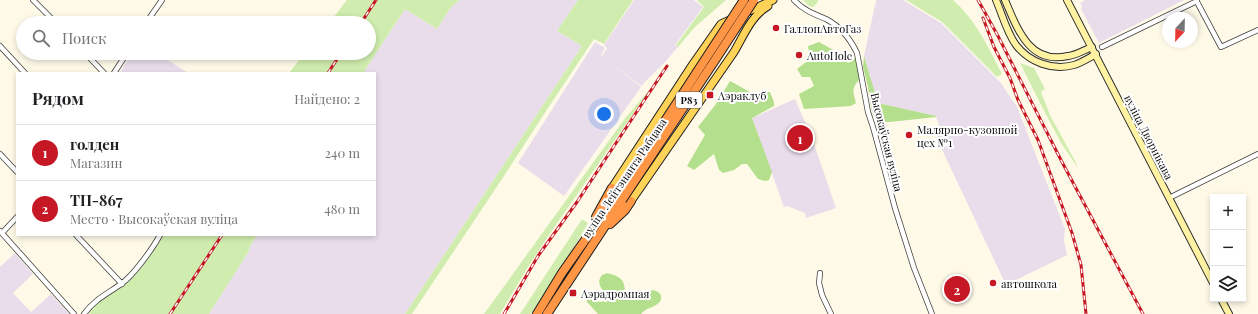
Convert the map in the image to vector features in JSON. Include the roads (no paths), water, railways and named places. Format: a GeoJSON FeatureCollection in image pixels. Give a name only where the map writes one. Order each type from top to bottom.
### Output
{"type":"FeatureCollection","features":[{"type":"Feature","properties":{"kind":"highway","name":"вуліца Лейтэнанта Рабцава"},"geometry":{"type":"LineString","coordinates":[[547,314],[599,234],[619,198],[744,0]]}},
{"type":"Feature","properties":{"kind":"highway","name":"вуліца Лейтэнанта Рабцава"},"geometry":{"type":"LineString","coordinates":[[537,314],[585,239],[619,198],[711,67],[754,0]]}},
{"type":"Feature","properties":{"kind":"highway"},"geometry":{"type":"LineString","coordinates":[[585,239],[612,188]]}},
{"type":"Feature","properties":{"kind":"highway"},"geometry":{"type":"LineString","coordinates":[[599,234],[631,201]]}},
{"type":"Feature","properties":{"kind":"main road","name":"вуліца Лейтэнанта Рабцава"},"geometry":{"type":"LineString","coordinates":[[612,188],[721,24],[773,0]]}},
{"type":"Feature","properties":{"kind":"main road","name":"вуліца Лейтэнанта Рабцава"},"geometry":{"type":"LineString","coordinates":[[631,201],[734,52],[755,17],[778,0]]}},
{"type":"Feature","properties":{"kind":"main road"},"geometry":{"type":"LineString","coordinates":[[996,0],[1015,44],[1028,57],[1044,65],[1054,67],[1074,65],[1096,54]]}},
{"type":"Feature","properties":{"kind":"main road"},"geometry":{"type":"LineString","coordinates":[[1005,0],[1023,39],[1036,51],[1052,57],[1060,58],[1070,56],[1092,47]]}},
{"type":"Feature","properties":{"kind":"main road","name":"вуліца Дворнікава"},"geometry":{"type":"LineString","coordinates":[[1067,0],[1210,277]]}},
{"type":"Feature","properties":{"kind":"main road"},"geometry":{"type":"LineString","coordinates":[[711,37],[710,46],[713,52],[719,57],[725,58],[734,52]]}},
{"type":"Feature","properties":{"kind":"main road"},"geometry":{"type":"LineString","coordinates":[[693,64],[697,60],[703,59],[710,62],[716,70],[714,79]]}},
{"type":"Feature","properties":{"kind":"main road"},"geometry":{"type":"LineString","coordinates":[[1223,302],[1229,314]]}},
{"type":"Feature","properties":{"kind":"street"},"geometry":{"type":"LineString","coordinates":[[33,0],[49,16]]}},
{"type":"Feature","properties":{"kind":"street"},"geometry":{"type":"LineString","coordinates":[[151,16],[162,0]]}},
{"type":"Feature","properties":{"kind":"street","name":"Высокаўская вуліца"},"geometry":{"type":"LineString","coordinates":[[794,0],[804,9],[838,27],[848,36],[857,53],[868,112],[895,208],[914,268],[932,314]]}},
{"type":"Feature","properties":{"kind":"street"},"geometry":{"type":"LineString","coordinates":[[1102,47],[1196,0],[1221,47],[1258,30]]}},
{"type":"Feature","properties":{"kind":"street"},"geometry":{"type":"LineString","coordinates":[[0,46],[24,72]]}},
{"type":"Feature","properties":{"kind":"street"},"geometry":{"type":"LineString","coordinates":[[92,60],[103,72]]}},
{"type":"Feature","properties":{"kind":"street"},"geometry":{"type":"LineString","coordinates":[[115,72],[122,60]]}},
{"type":"Feature","properties":{"kind":"street"},"geometry":{"type":"LineString","coordinates":[[0,154],[16,171]]}},
{"type":"Feature","properties":{"kind":"street"},"geometry":{"type":"LineString","coordinates":[[1169,198],[1258,154]]}},
{"type":"Feature","properties":{"kind":"street"},"geometry":{"type":"LineString","coordinates":[[16,218],[1,232],[74,314]]}},
{"type":"Feature","properties":{"kind":"street"},"geometry":{"type":"LineString","coordinates":[[77,236],[122,284]]}},
{"type":"Feature","properties":{"kind":"street"},"geometry":{"type":"LineString","coordinates":[[80,314],[84,314],[96,301],[122,284],[139,266],[159,236]]}},
{"type":"Feature","properties":{"kind":"street"},"geometry":{"type":"LineString","coordinates":[[820,273],[819,283],[822,295],[831,314]]}},
{"type":"Feature","properties":{"kind":"railway"},"geometry":{"type":"LineString","coordinates":[[366,16],[376,0]]}},
{"type":"Feature","properties":{"kind":"railway"},"geometry":{"type":"LineString","coordinates":[[978,0],[1143,314]]}},
{"type":"Feature","properties":{"kind":"railway"},"geometry":{"type":"LineString","coordinates":[[983,18],[994,47],[1010,78],[1018,100],[1038,140],[1072,233],[1081,265],[1086,314]]}},
{"type":"Feature","properties":{"kind":"railway"},"geometry":{"type":"LineString","coordinates":[[329,72],[336,60]]}},
{"type":"Feature","properties":{"kind":"railway"},"geometry":{"type":"LineString","coordinates":[[504,314],[538,256],[577,202],[667,66]]}},
{"type":"Feature","properties":{"kind":"railway"},"geometry":{"type":"LineString","coordinates":[[170,314],[221,236]]}},
{"type":"Feature","properties":{"kind":"place","name":"ГаллонАвтоГаз"},"geometry":{"type":"Point","coordinates":[776,28]}},
{"type":"Feature","properties":{"kind":"place","name":"AutoHole"},"geometry":{"type":"Point","coordinates":[799,55]}},
{"type":"Feature","properties":{"kind":"place","name":"Аэраклуб"},"geometry":{"type":"Point","coordinates":[710,95]}},
{"type":"Feature","properties":{"kind":"place","name":"Малярно-кузовной цех №1"},"geometry":{"type":"Point","coordinates":[909,135]}},
{"type":"Feature","properties":{"kind":"place","name":"голден"},"geometry":{"type":"Point","coordinates":[800,138]}},
{"type":"Feature","properties":{"kind":"place","name":"автошкола"},"geometry":{"type":"Point","coordinates":[993,283]}},
{"type":"Feature","properties":{"kind":"place","name":"ТП-867"},"geometry":{"type":"Point","coordinates":[957,289]}},
{"type":"Feature","properties":{"kind":"place","name":"Аэрадромная"},"geometry":{"type":"Point","coordinates":[573,293]}}]}
